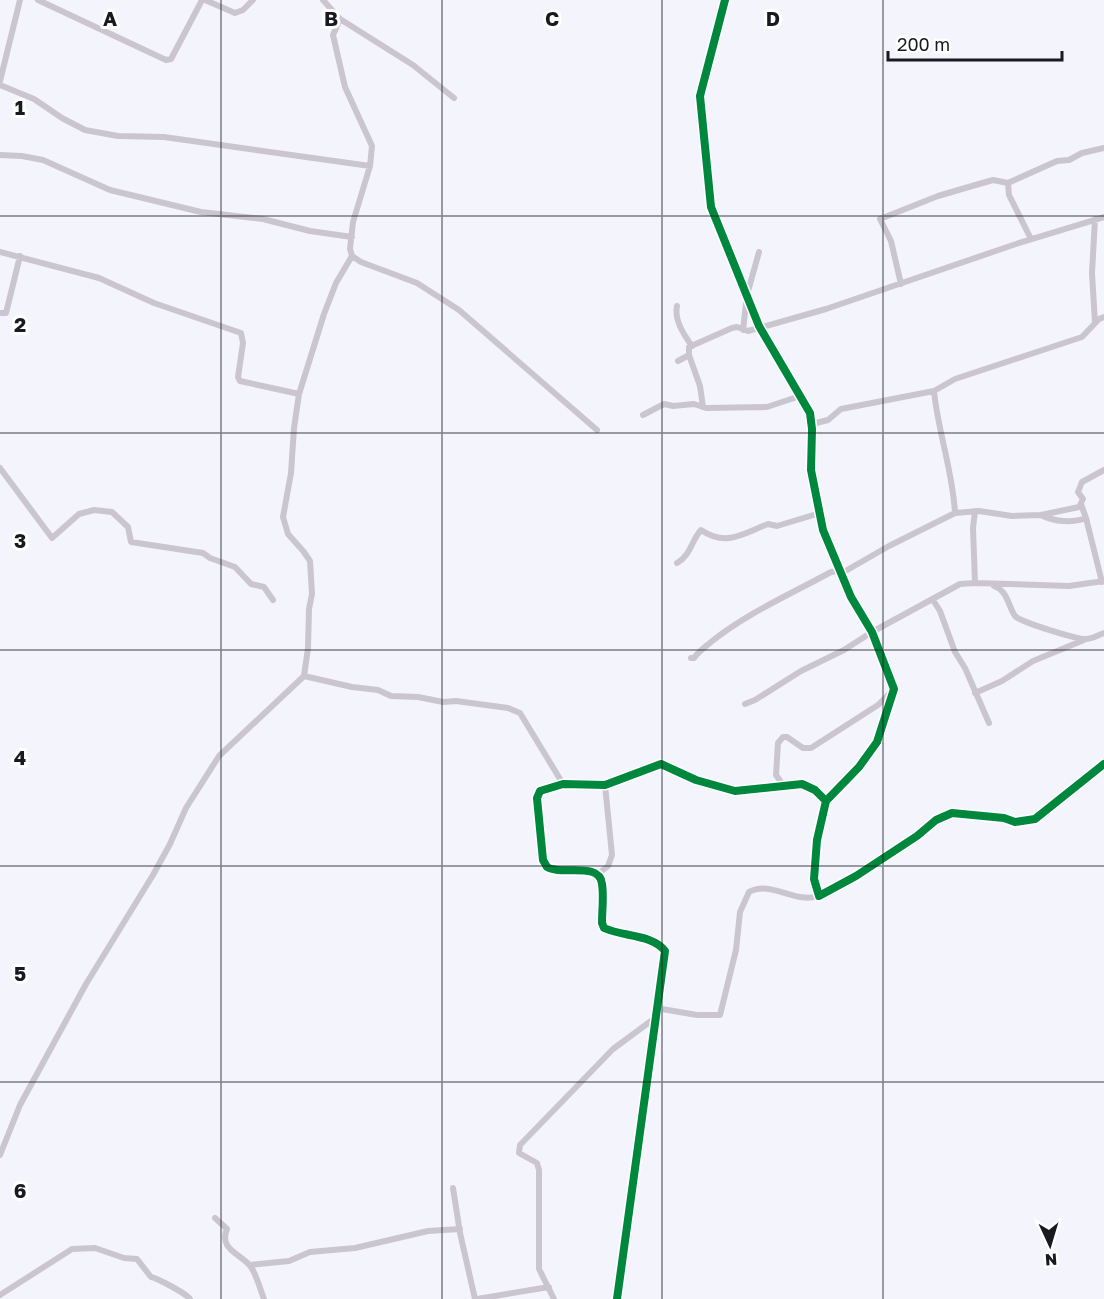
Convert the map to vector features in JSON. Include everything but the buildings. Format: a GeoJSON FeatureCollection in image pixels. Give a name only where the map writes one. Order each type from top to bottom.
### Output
{"type":"FeatureCollection","features":[{"type":"Feature","properties":{"kind":"street"},"geometry":{"type":"LineString","coordinates":[[20,0],[0,83],[34,99],[85,130],[118,135],[164,137],[370,166]]}},
{"type":"Feature","properties":{"kind":"street"},"geometry":{"type":"LineString","coordinates":[[38,0],[166,60],[171,59],[203,0],[235,13],[243,10],[253,0]]}},
{"type":"Feature","properties":{"kind":"street"},"geometry":{"type":"LineString","coordinates":[[323,0],[340,19],[413,65],[454,98]]}},
{"type":"Feature","properties":{"kind":"street"},"geometry":{"type":"LineString","coordinates":[[725,0],[700,96],[711,207],[759,326],[810,412],[811,470],[823,530],[851,597],[872,632],[894,689],[877,742],[859,767],[826,801],[817,840],[814,879],[819,896]]}},
{"type":"Feature","properties":{"kind":"street"},"geometry":{"type":"LineString","coordinates":[[0,1155],[20,1105],[86,984],[153,876],[186,808],[219,756],[304,676],[312,594],[310,561],[288,534],[283,517],[291,473],[294,428],[299,394],[324,314],[336,283],[352,256],[353,222],[370,166],[372,146],[345,87],[333,35],[340,19]]}},
{"type":"Feature","properties":{"kind":"street"},"geometry":{"type":"LineString","coordinates":[[901,284],[891,241],[880,219],[938,196],[993,180],[1008,183],[1057,162],[1104,148]]}},
{"type":"Feature","properties":{"kind":"street"},"geometry":{"type":"LineString","coordinates":[[0,155],[43,160],[110,190],[201,212],[263,219],[310,231],[352,237]]}},
{"type":"Feature","properties":{"kind":"street"},"geometry":{"type":"LineString","coordinates":[[1008,183],[1009,195],[1031,239]]}},
{"type":"Feature","properties":{"kind":"street"},"geometry":{"type":"LineString","coordinates":[[703,407],[700,386],[689,355],[689,347],[732,328],[737,327],[748,331],[759,326],[826,309],[1031,239],[1104,217]]}},
{"type":"Feature","properties":{"kind":"street"},"geometry":{"type":"LineString","coordinates":[[1095,219],[1092,273],[1095,324]]}},
{"type":"Feature","properties":{"kind":"street"},"geometry":{"type":"LineString","coordinates":[[0,252],[99,278],[154,303],[241,333],[243,343],[237,377],[240,381],[299,394]]}},
{"type":"Feature","properties":{"kind":"street"},"geometry":{"type":"LineString","coordinates":[[743,330],[747,295],[759,252]]}},
{"type":"Feature","properties":{"kind":"street"},"geometry":{"type":"LineString","coordinates":[[0,313],[6,313],[20,256]]}},
{"type":"Feature","properties":{"kind":"street"},"geometry":{"type":"LineString","coordinates":[[352,256],[361,262],[417,284],[459,310],[597,430]]}},
{"type":"Feature","properties":{"kind":"street"},"geometry":{"type":"LineString","coordinates":[[677,306],[679,324],[692,346]]}},
{"type":"Feature","properties":{"kind":"street"},"geometry":{"type":"LineString","coordinates":[[812,424],[828,420],[841,409],[934,391],[955,379],[1082,338],[1099,319],[1104,317]]}},
{"type":"Feature","properties":{"kind":"street"},"geometry":{"type":"LineString","coordinates":[[678,361],[689,355]]}},
{"type":"Feature","properties":{"kind":"street"},"geometry":{"type":"LineString","coordinates":[[934,391],[954,487],[955,513]]}},
{"type":"Feature","properties":{"kind":"street"},"geometry":{"type":"LineString","coordinates":[[643,415],[664,404],[673,406],[694,404],[703,407],[767,407],[800,396]]}},
{"type":"Feature","properties":{"kind":"street"},"geometry":{"type":"LineString","coordinates":[[0,468],[52,538],[80,514],[94,510],[112,512],[128,527],[131,542],[203,553],[235,567],[252,584],[264,587],[273,600]]}},
{"type":"Feature","properties":{"kind":"street"},"geometry":{"type":"LineString","coordinates":[[691,658],[694,658],[738,622],[788,594],[831,572],[842,573],[889,546],[955,513],[975,511],[1012,516],[1041,515],[1079,507],[1083,499],[1078,492],[1082,482],[1104,470]]}},
{"type":"Feature","properties":{"kind":"street"},"geometry":{"type":"LineString","coordinates":[[745,704],[960,584],[1069,586],[1103,581],[1081,504]]}},
{"type":"Feature","properties":{"kind":"street"},"geometry":{"type":"LineString","coordinates":[[975,511],[973,528],[975,583]]}},
{"type":"Feature","properties":{"kind":"street"},"geometry":{"type":"LineString","coordinates":[[677,562],[688,554],[696,535],[701,530],[720,540],[728,539],[768,524],[777,526],[820,513]]}},
{"type":"Feature","properties":{"kind":"street"},"geometry":{"type":"LineString","coordinates":[[1041,515],[1050,520],[1079,521],[1086,518]]}},
{"type":"Feature","properties":{"kind":"street"},"geometry":{"type":"LineString","coordinates":[[988,584],[1000,588],[1011,603],[1015,616],[1026,623],[1084,640]]}},
{"type":"Feature","properties":{"kind":"street"},"geometry":{"type":"LineString","coordinates":[[933,600],[940,611],[989,723]]}},
{"type":"Feature","properties":{"kind":"street"},"geometry":{"type":"LineString","coordinates":[[975,693],[1002,681],[1033,661],[1104,633]]}},
{"type":"Feature","properties":{"kind":"street"},"geometry":{"type":"LineString","coordinates":[[304,676],[352,687],[378,690],[391,696],[418,697],[442,702],[456,701],[508,708],[520,713],[563,784]]}},
{"type":"Feature","properties":{"kind":"street"},"geometry":{"type":"LineString","coordinates":[[784,786],[776,772],[780,739],[787,737],[802,748],[811,748],[878,705],[894,689]]}},
{"type":"Feature","properties":{"kind":"street"},"geometry":{"type":"LineString","coordinates":[[617,1299],[641,1117],[649,1076],[664,951],[660,945],[649,940],[604,928],[602,923],[603,881],[598,874],[590,870],[550,869],[543,860],[537,798],[540,791],[563,784],[605,785],[661,764],[696,780],[735,791],[802,784],[810,786],[826,801]]}},
{"type":"Feature","properties":{"kind":"street"},"geometry":{"type":"LineString","coordinates":[[656,1008],[697,1015],[720,1015],[736,950],[740,912],[748,892],[767,888],[799,897],[819,896],[856,876],[917,837],[936,820],[952,813],[1004,818],[1015,822],[1035,819],[1104,764]]}},
{"type":"Feature","properties":{"kind":"street"},"geometry":{"type":"LineString","coordinates":[[598,874],[608,866],[612,855],[605,785]]}},
{"type":"Feature","properties":{"kind":"street"},"geometry":{"type":"LineString","coordinates":[[554,1299],[539,1269],[539,1170],[537,1162],[519,1153],[520,1145],[613,1049],[655,1018]]}},
{"type":"Feature","properties":{"kind":"street"},"geometry":{"type":"LineString","coordinates":[[453,1188],[476,1299],[549,1287]]}},
{"type":"Feature","properties":{"kind":"street"},"geometry":{"type":"LineString","coordinates":[[215,1218],[225,1226],[226,1244],[234,1254],[250,1265],[264,1299]]}},
{"type":"Feature","properties":{"kind":"street"},"geometry":{"type":"LineString","coordinates":[[250,1265],[289,1261],[310,1252],[355,1248],[428,1231],[460,1229]]}},
{"type":"Feature","properties":{"kind":"street"},"geometry":{"type":"LineString","coordinates":[[0,1295],[72,1250],[89,1247],[137,1259],[151,1277],[186,1293],[190,1299]]}},
{"type":"Feature","properties":{"kind":"cycle path"},"geometry":{"type":"LineString","coordinates":[[725,0],[700,96],[711,207],[759,326],[810,413],[811,470],[823,530],[851,597],[872,632],[894,689],[877,742],[859,767],[826,801],[817,840],[814,879],[819,896],[856,876],[917,836],[936,820],[952,813],[1004,818],[1015,822],[1035,819],[1104,764]]}},
{"type":"Feature","properties":{"kind":"cycle path"},"geometry":{"type":"LineString","coordinates":[[617,1299],[665,951],[653,942],[604,928],[602,884],[600,877],[595,873],[547,867],[543,860],[537,798],[540,791],[563,784],[605,785],[661,764],[696,780],[735,791],[802,784],[815,790],[826,801]]}}]}
